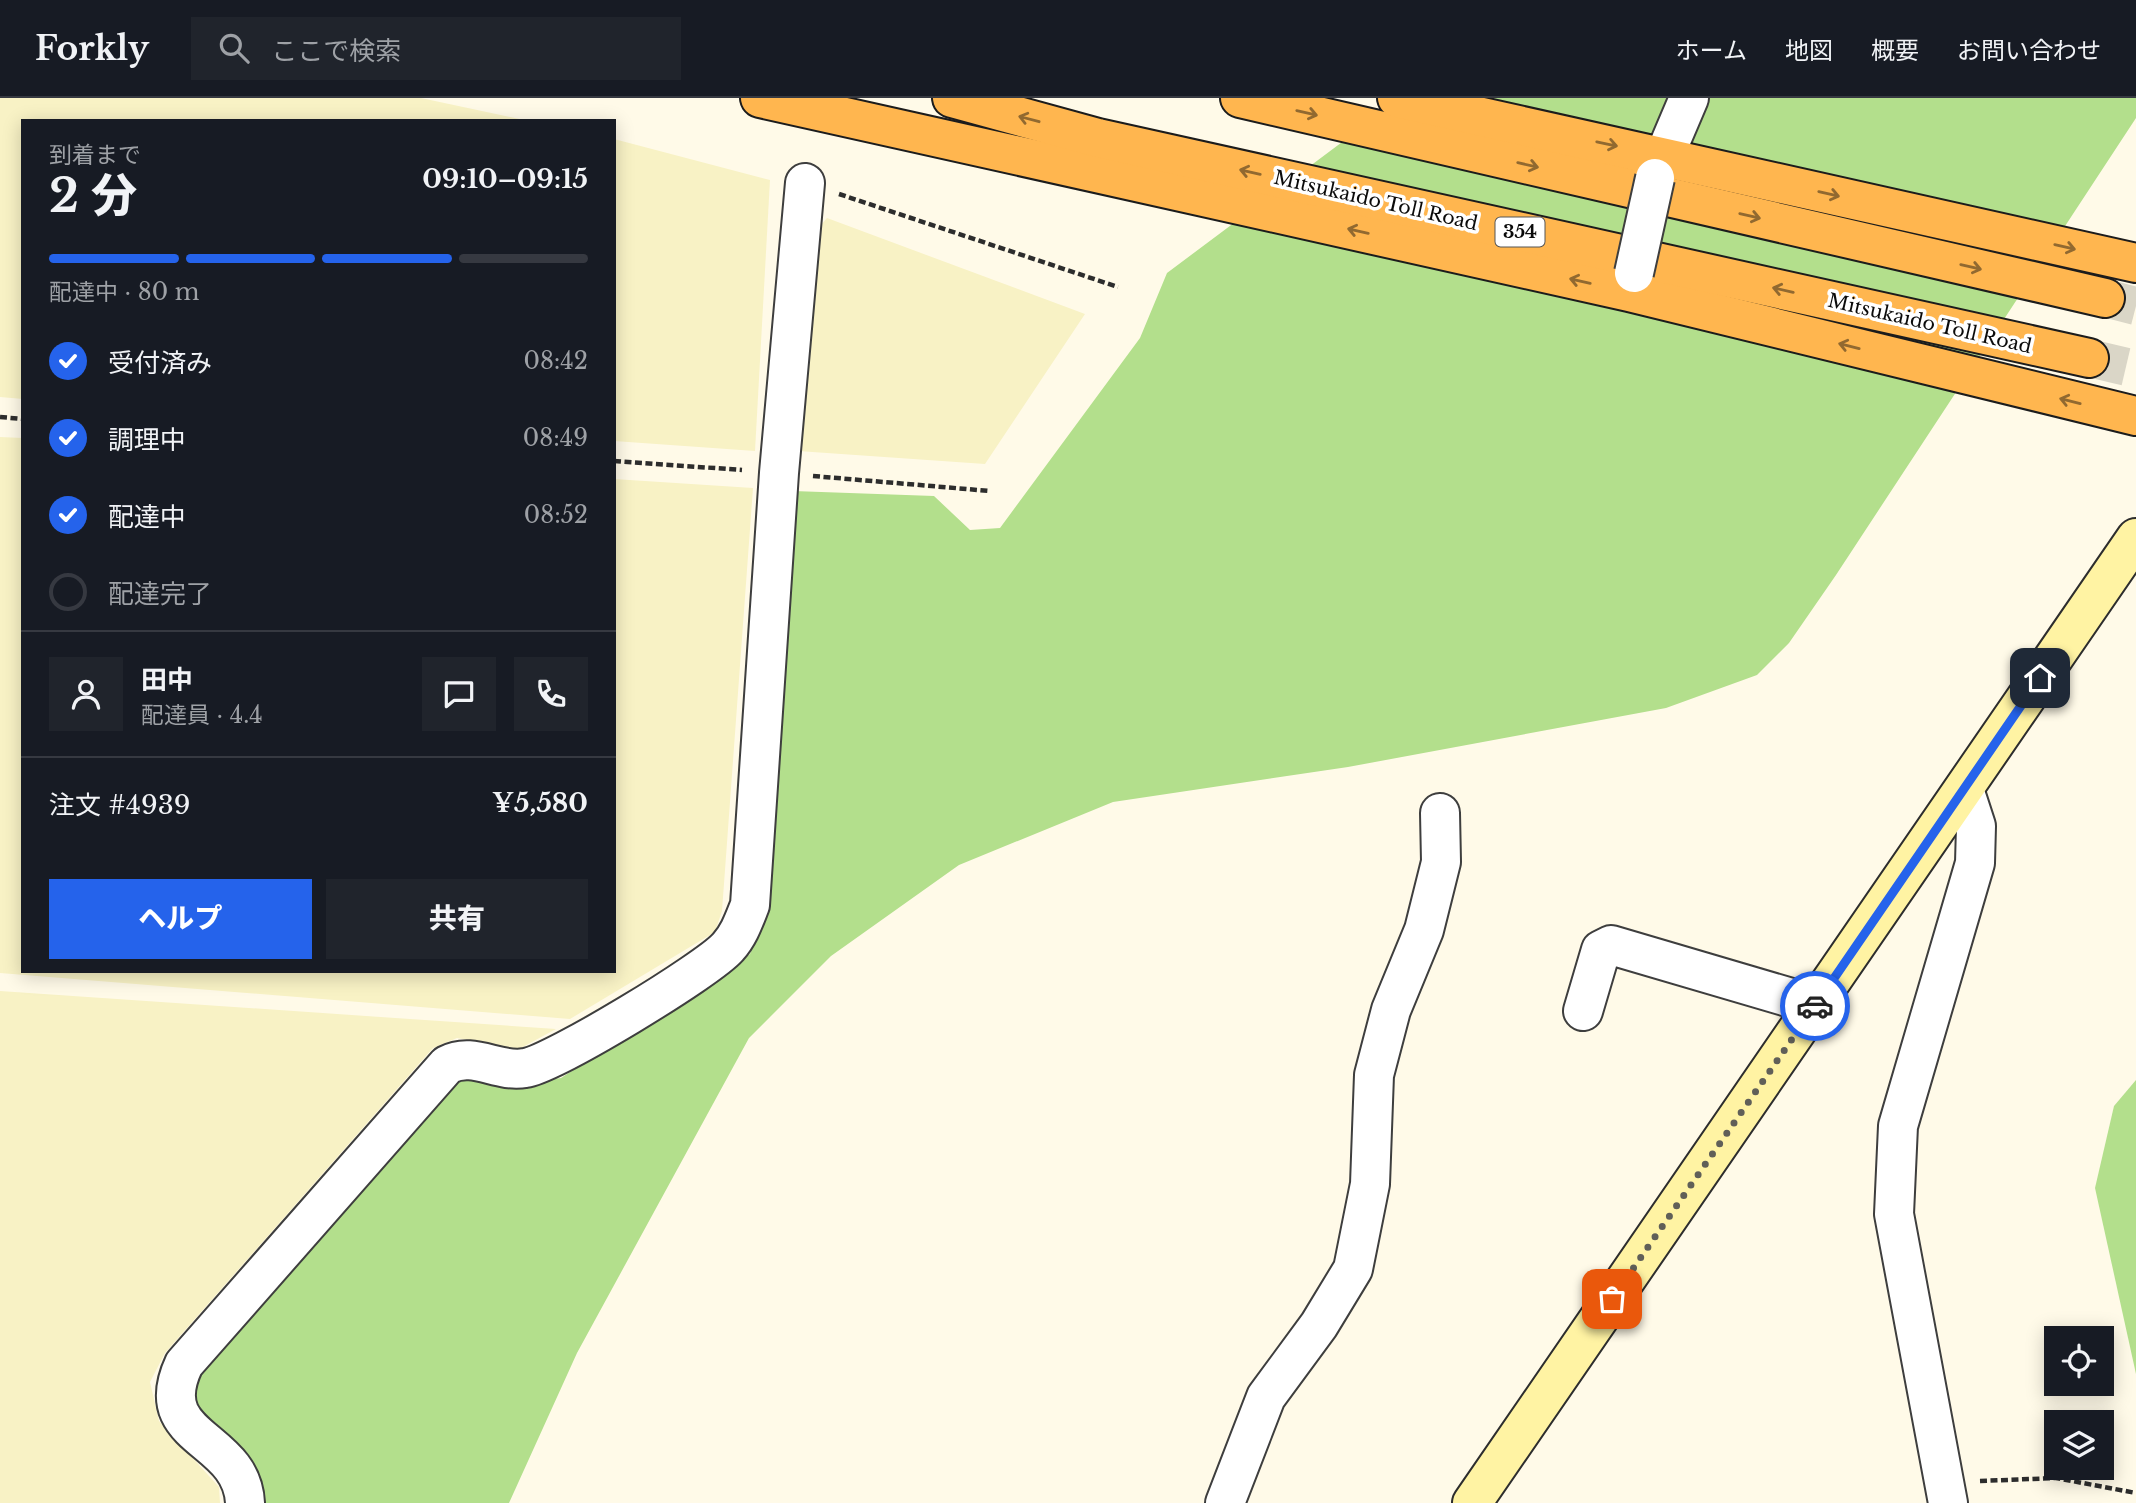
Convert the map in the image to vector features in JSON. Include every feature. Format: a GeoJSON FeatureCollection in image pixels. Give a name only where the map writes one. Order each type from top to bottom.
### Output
{"type":"FeatureCollection","features":[{"type":"Feature","properties":{"kind":"highway"},"geometry":{"type":"LineString","coordinates":[[760,98],[1631,282],[2136,416]]}},
{"type":"Feature","properties":{"kind":"highway","name":"Mitsukaido Toll Road"},"geometry":{"type":"LineString","coordinates":[[952,98],[1111,141],[2089,358]]}},
{"type":"Feature","properties":{"kind":"highway"},"geometry":{"type":"LineString","coordinates":[[1240,98],[2105,298]]}},
{"type":"Feature","properties":{"kind":"highway"},"geometry":{"type":"LineString","coordinates":[[1397,98],[1660,168],[2136,263]]}},
{"type":"Feature","properties":{"kind":"main road"},"geometry":{"type":"LineString","coordinates":[[1472,1503],[2136,538]]}},
{"type":"Feature","properties":{"kind":"street"},"geometry":{"type":"LineString","coordinates":[[1631,282],[1660,168],[1689,98]]}},
{"type":"Feature","properties":{"kind":"street"},"geometry":{"type":"LineString","coordinates":[[245,1503],[235,1468],[184,1421],[174,1402],[175,1383],[184,1363],[447,1065],[459,1059],[510,1069],[527,1068],[545,1061],[646,1004],[708,964],[727,949],[738,934],[750,905],[779,473],[806,183]]}},
{"type":"Feature","properties":{"kind":"street"},"geometry":{"type":"LineString","coordinates":[[1946,1493],[1894,1214],[1898,1126],[1975,863],[1976,826],[1964,789]]}},
{"type":"Feature","properties":{"kind":"street"},"geometry":{"type":"LineString","coordinates":[[1225,1503],[1266,1397],[1319,1325],[1353,1269],[1370,1184],[1374,1074],[1391,1010],[1424,930],[1441,862],[1440,813]]}},
{"type":"Feature","properties":{"kind":"street"},"geometry":{"type":"LineString","coordinates":[[1583,1011],[1601,950],[1611,945],[1815,1005]]}},
{"type":"Feature","properties":{"kind":"path"},"geometry":{"type":"LineString","coordinates":[[806,183],[1118,287]]}},
{"type":"Feature","properties":{"kind":"path"},"geometry":{"type":"LineString","coordinates":[[0,417],[21,419]]}},
{"type":"Feature","properties":{"kind":"path"},"geometry":{"type":"LineString","coordinates":[[1946,1493],[2056,1478],[2136,1493]]}},
{"type":"Feature","properties":{"kind":"shaded area"},"geometry":{"type":"Polygon","coordinates":[[[0,98],[421,98],[520,119],[21,119],[21,399],[0,397],[0,98]]]}},
{"type":"Feature","properties":{"kind":"shaded area"},"geometry":{"type":"Polygon","coordinates":[[[616,140],[770,180],[755,451],[616,441],[616,140]]]}},
{"type":"Feature","properties":{"kind":"shaded area"},"geometry":{"type":"Polygon","coordinates":[[[827,218],[1085,314],[985,464],[798,451],[812,235],[827,218]]]}},
{"type":"Feature","properties":{"kind":"shaded area"},"geometry":{"type":"Polygon","coordinates":[[[0,437],[21,438],[21,973],[616,973],[616,479],[753,488],[722,911],[715,932],[570,1019],[0,973],[0,437]]]}},
{"type":"Feature","properties":{"kind":"shaded area"},"geometry":{"type":"Polygon","coordinates":[[[0,991],[556,1029],[519,1049],[457,1038],[433,1048],[165,1353],[150,1382],[159,1421],[219,1487],[220,1503],[0,1503],[0,991]]]}},
{"type":"Feature","properties":{"kind":"green space"},"geometry":{"type":"Polygon","coordinates":[[[1401,98],[2136,98],[2136,118],[1836,575],[1789,643],[1757,675],[1666,708],[1348,767],[1113,802],[959,865],[831,956],[749,1038],[577,1353],[509,1503],[260,1503],[257,1469],[201,1410],[191,1391],[202,1368],[457,1078],[505,1085],[561,1078],[750,954],[766,906],[793,491],[934,496],[970,530],[1000,528],[1140,338],[1167,273],[1401,98]]]}},
{"type":"Feature","properties":{"kind":"green space"},"geometry":{"type":"Polygon","coordinates":[[[2136,1080],[2136,1374],[2095,1188],[2114,1106],[2136,1080]]]}},
{"type":"Feature","properties":{"kind":"tunnel"},"geometry":{"type":"LineString","coordinates":[[2105,298],[2136,306]]}},
{"type":"Feature","properties":{"kind":"tunnel"},"geometry":{"type":"LineString","coordinates":[[2089,358],[2136,369]]}},
{"type":"Feature","properties":{"kind":"way so far"},"geometry":{"type":"LineString","coordinates":[[1612,1299],[1815,1006]]}},
{"type":"Feature","properties":{"kind":"route"},"geometry":{"type":"LineString","coordinates":[[1815,1006],[2040,678]]}}]}
